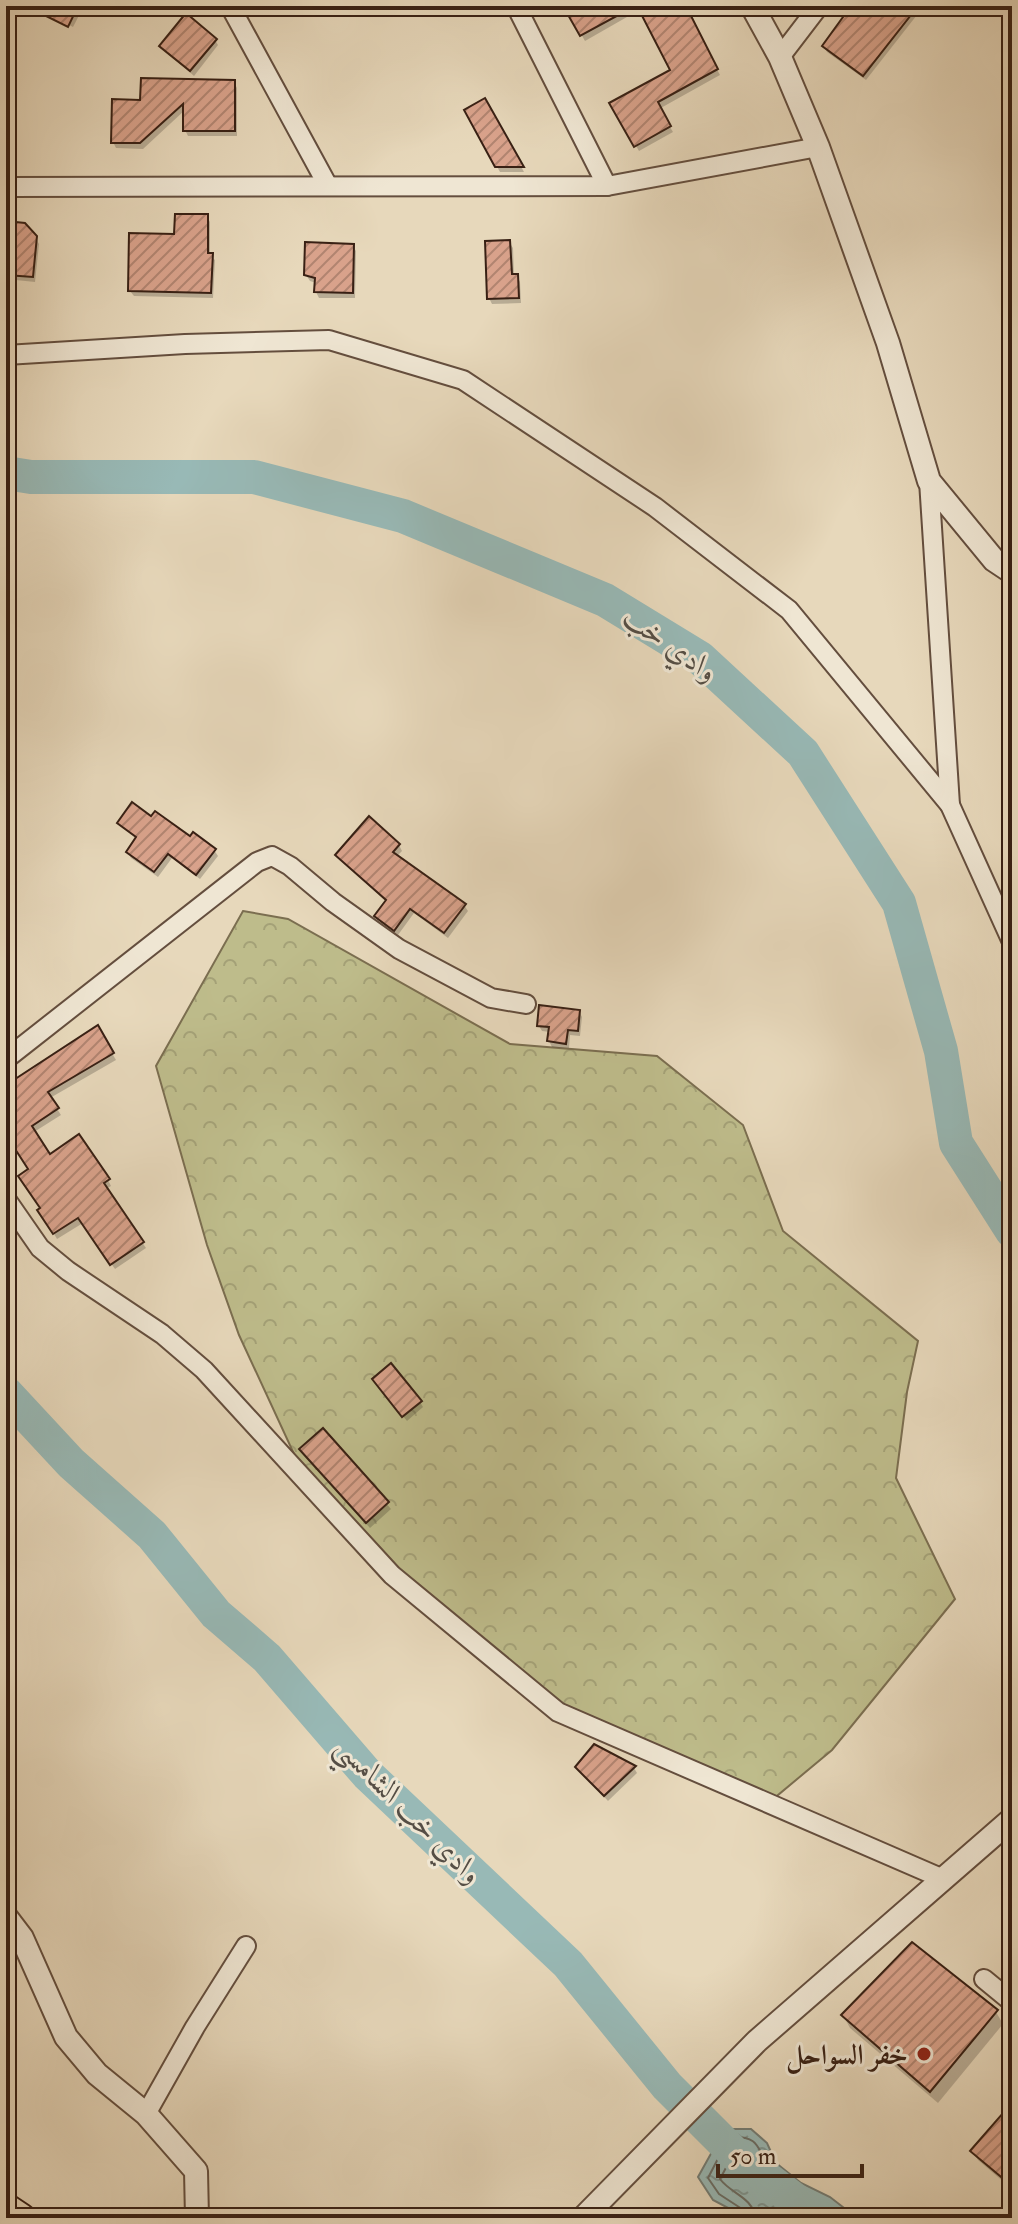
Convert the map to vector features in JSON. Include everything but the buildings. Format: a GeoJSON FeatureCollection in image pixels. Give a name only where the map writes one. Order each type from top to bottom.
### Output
{"type":"FeatureCollection","features":[{"type":"Feature","properties":{"kind":"main road"},"geometry":{"type":"LineString","coordinates":[[6,2208],[21,2218]]}},
{"type":"Feature","properties":{"kind":"street"},"geometry":{"type":"LineString","coordinates":[[230,6],[328,186]]}},
{"type":"Feature","properties":{"kind":"street"},"geometry":{"type":"LineString","coordinates":[[516,6],[607,186]]}},
{"type":"Feature","properties":{"kind":"street"},"geometry":{"type":"LineString","coordinates":[[752,6],[780,57],[818,147],[888,343],[929,481],[950,805]]}},
{"type":"Feature","properties":{"kind":"street"},"geometry":{"type":"LineString","coordinates":[[780,57],[819,6]]}},
{"type":"Feature","properties":{"kind":"street"},"geometry":{"type":"LineString","coordinates":[[6,187],[607,186],[818,147]]}},
{"type":"Feature","properties":{"kind":"street"},"geometry":{"type":"LineString","coordinates":[[6,355],[185,344],[329,340],[463,380],[655,507],[789,610],[950,805],[1012,942]]}},
{"type":"Feature","properties":{"kind":"street"},"geometry":{"type":"LineString","coordinates":[[929,481],[994,560],[1012,572]]}},
{"type":"Feature","properties":{"kind":"street"},"geometry":{"type":"LineString","coordinates":[[6,1059],[257,862],[272,856],[290,866],[333,902],[399,949],[491,998],[526,1004]]}},
{"type":"Feature","properties":{"kind":"street"},"geometry":{"type":"LineString","coordinates":[[6,1199],[40,1248],[68,1271],[162,1334],[204,1370],[392,1575],[558,1712],[941,1878]]}},
{"type":"Feature","properties":{"kind":"street"},"geometry":{"type":"LineString","coordinates":[[583,2218],[757,2041],[1012,1819]]}},
{"type":"Feature","properties":{"kind":"street"},"geometry":{"type":"LineString","coordinates":[[6,1917],[22,1938],[66,2037],[97,2074],[146,2114],[196,2171],[197,2218]]}},
{"type":"Feature","properties":{"kind":"street"},"geometry":{"type":"LineString","coordinates":[[146,2114],[246,1946]]}},
{"type":"Feature","properties":{"kind":"street"},"geometry":{"type":"LineString","coordinates":[[984,1979],[1012,2002]]}},
{"type":"Feature","properties":{"kind":"green space"},"geometry":{"type":"Polygon","coordinates":[[[243,911],[288,919],[510,1044],[657,1056],[743,1125],[783,1231],[918,1341],[907,1392],[896,1478],[955,1599],[832,1750],[760,1810],[549,1714],[383,1576],[294,1454],[239,1335],[207,1245],[156,1066],[243,911]]]}},
{"type":"Feature","properties":{"kind":"water"},"geometry":{"type":"Polygon","coordinates":[[[728,2129],[751,2129],[767,2143],[776,2163],[801,2183],[830,2197],[857,2218],[747,2218],[713,2200],[698,2177],[728,2129]]]}},
{"type":"Feature","properties":{"kind":"waterway","name":"وادي خب"},"geometry":{"type":"LineString","coordinates":[[6,473],[31,477],[254,477],[403,516],[605,600],[700,658],[803,753],[899,903],[941,1051],[956,1143],[1012,1231]]}},
{"type":"Feature","properties":{"kind":"waterway","name":"وادي خب الشامسي"},"geometry":{"type":"LineString","coordinates":[[6,1393],[71,1463],[152,1535],[216,1614],[267,1658],[368,1775],[568,1964],[667,2086],[736,2155],[819,2218]]}},
{"type":"Feature","properties":{"kind":"place","name":"خفر السواحل"},"geometry":{"type":"Point","coordinates":[924,2054]}}]}
